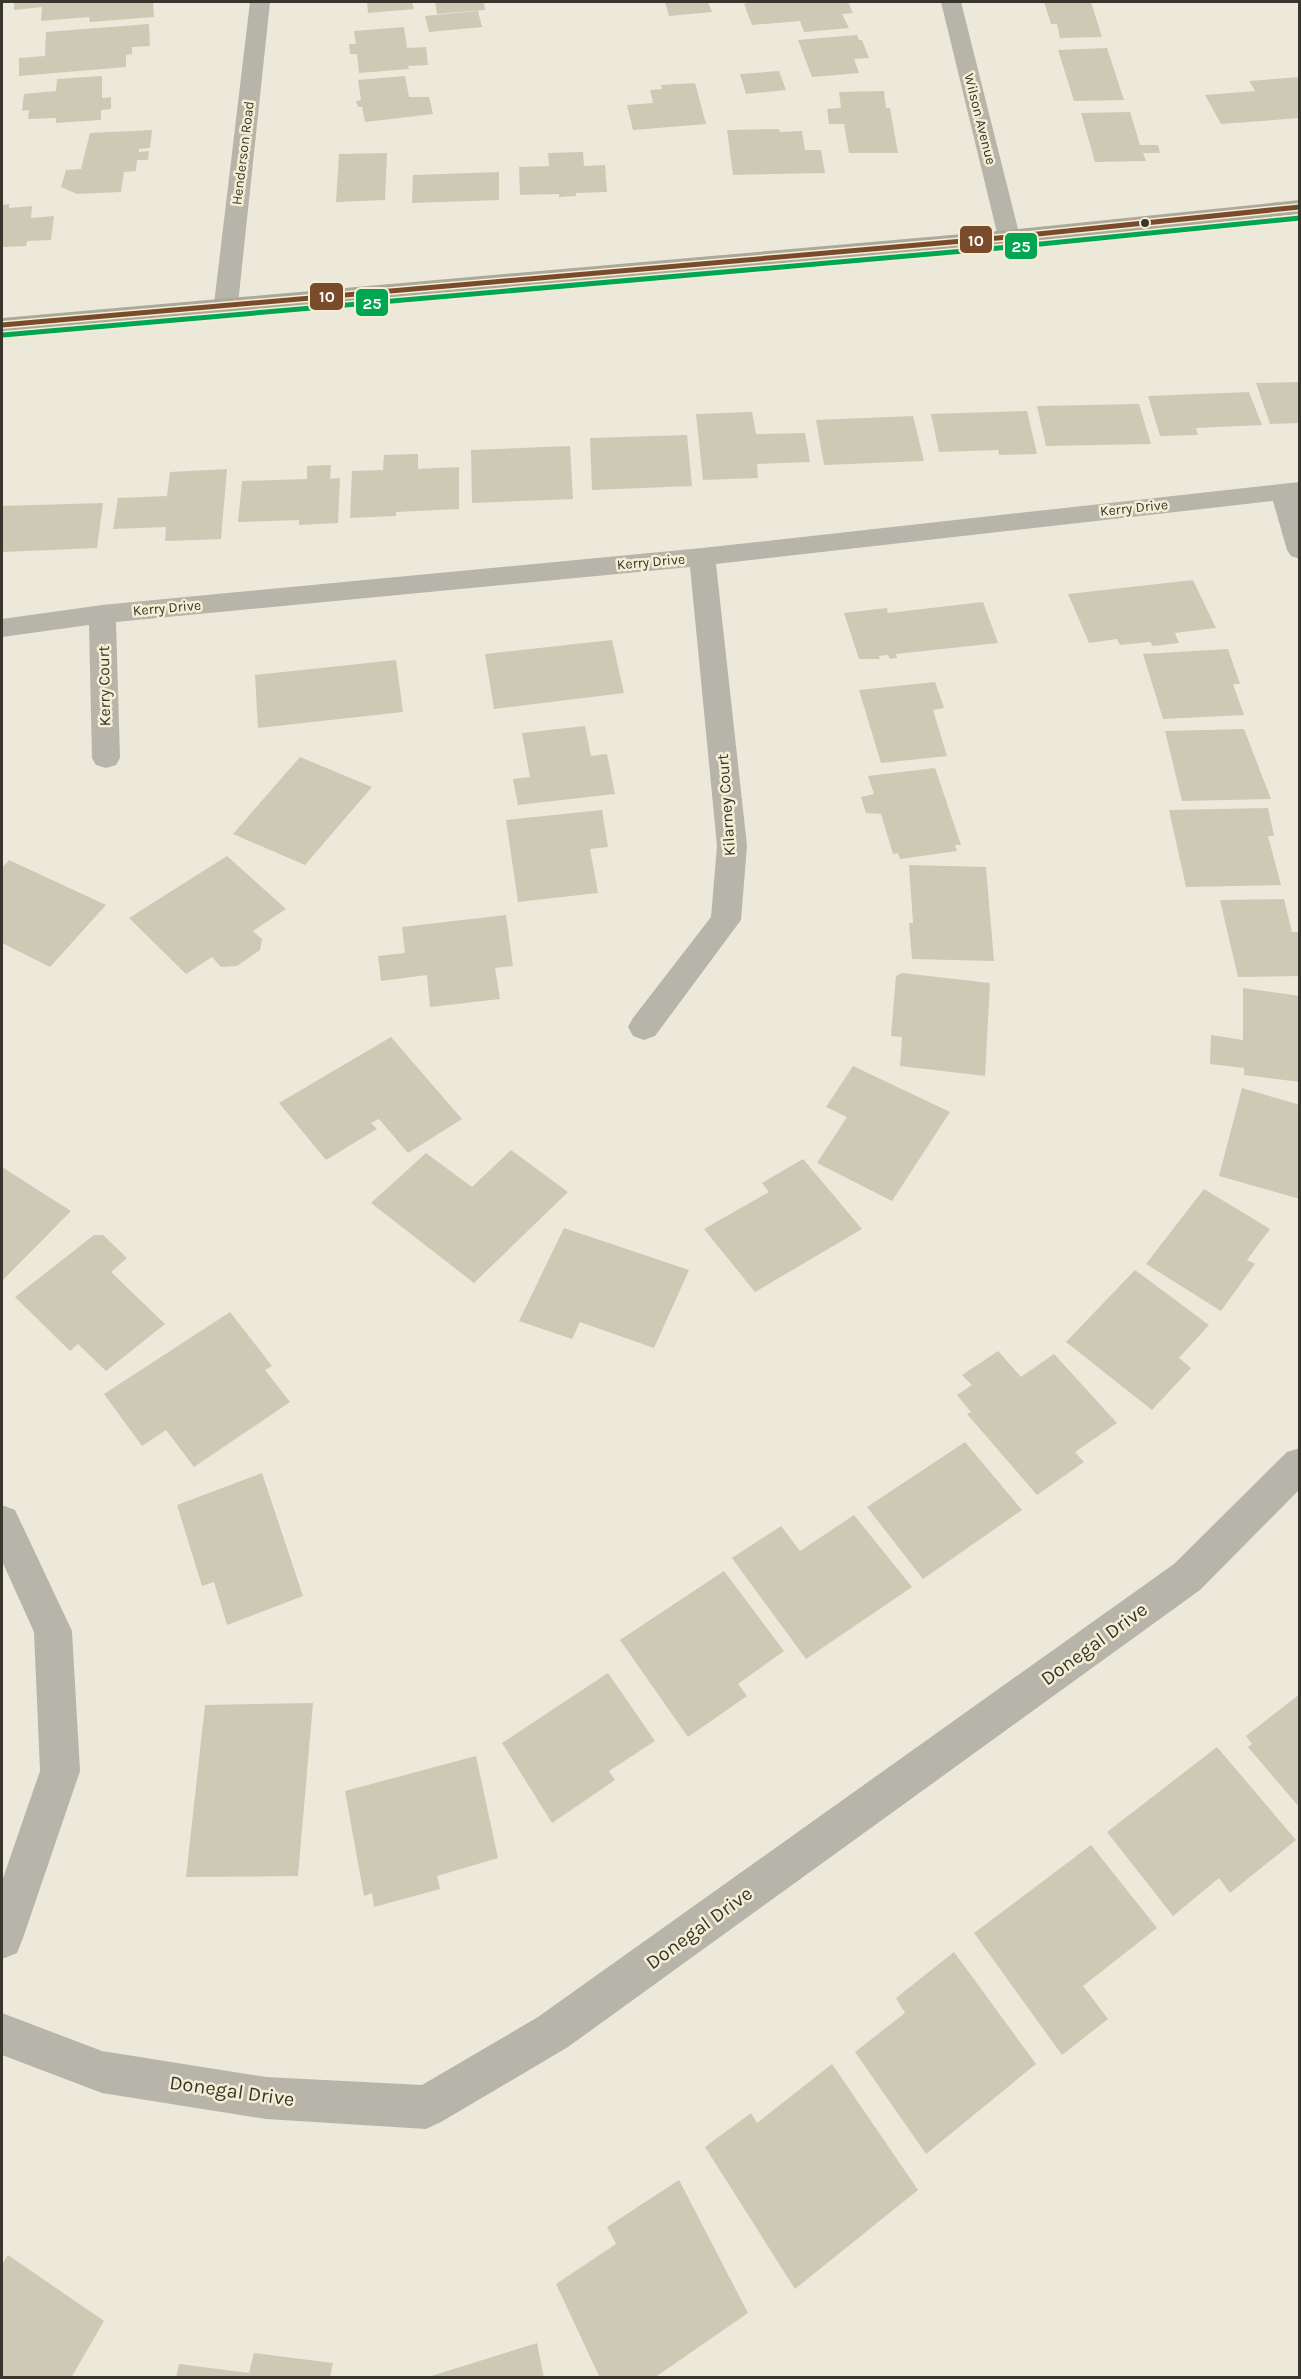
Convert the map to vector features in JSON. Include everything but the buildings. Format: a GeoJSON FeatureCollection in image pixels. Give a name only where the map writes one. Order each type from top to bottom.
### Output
{"type":"FeatureCollection","features":[{"type":"Feature","properties":{"kind":"main road"},"geometry":{"type":"LineString","coordinates":[[2,325],[1009,237],[1299,207]]}},
{"type":"Feature","properties":{"kind":"street","name":"Henderson Road"},"geometry":{"type":"LineString","coordinates":[[226,304],[260,2]]}},
{"type":"Feature","properties":{"kind":"street","name":"Wilson Avenue"},"geometry":{"type":"LineString","coordinates":[[951,2],[1009,237]]}},
{"type":"Feature","properties":{"kind":"street"},"geometry":{"type":"LineString","coordinates":[[1291,490],[1299,550]]}},
{"type":"Feature","properties":{"kind":"street","name":"Kerry Drive"},"geometry":{"type":"LineString","coordinates":[[2,628],[102,614],[702,557],[1291,490]]}},
{"type":"Feature","properties":{"kind":"street","name":"Kilarney Court"},"geometry":{"type":"LineString","coordinates":[[644,1027],[726,920],[732,846],[702,557]]}},
{"type":"Feature","properties":{"kind":"street","name":"Kerry Court"},"geometry":{"type":"LineString","coordinates":[[102,614],[105,758]]}},
{"type":"Feature","properties":{"kind":"street","name":"Donegal Drive"},"geometry":{"type":"LineString","coordinates":[[2,2034],[102,2072],[266,2098],[426,2107],[553,2032],[1187,1577],[1299,1464]]}},
{"type":"Feature","properties":{"kind":"street"},"geometry":{"type":"LineString","coordinates":[[2,1522],[52,1631],[60,1771],[2,1938]]}},
{"type":"Feature","properties":{"kind":"transit line","name":"10"},"geometry":{"type":"LineString","coordinates":[[2,325],[1009,237],[1300,207]]}},
{"type":"Feature","properties":{"kind":"transit line","name":"25"},"geometry":{"type":"LineString","coordinates":[[3,335],[1010,247],[1300,218]]}}]}
